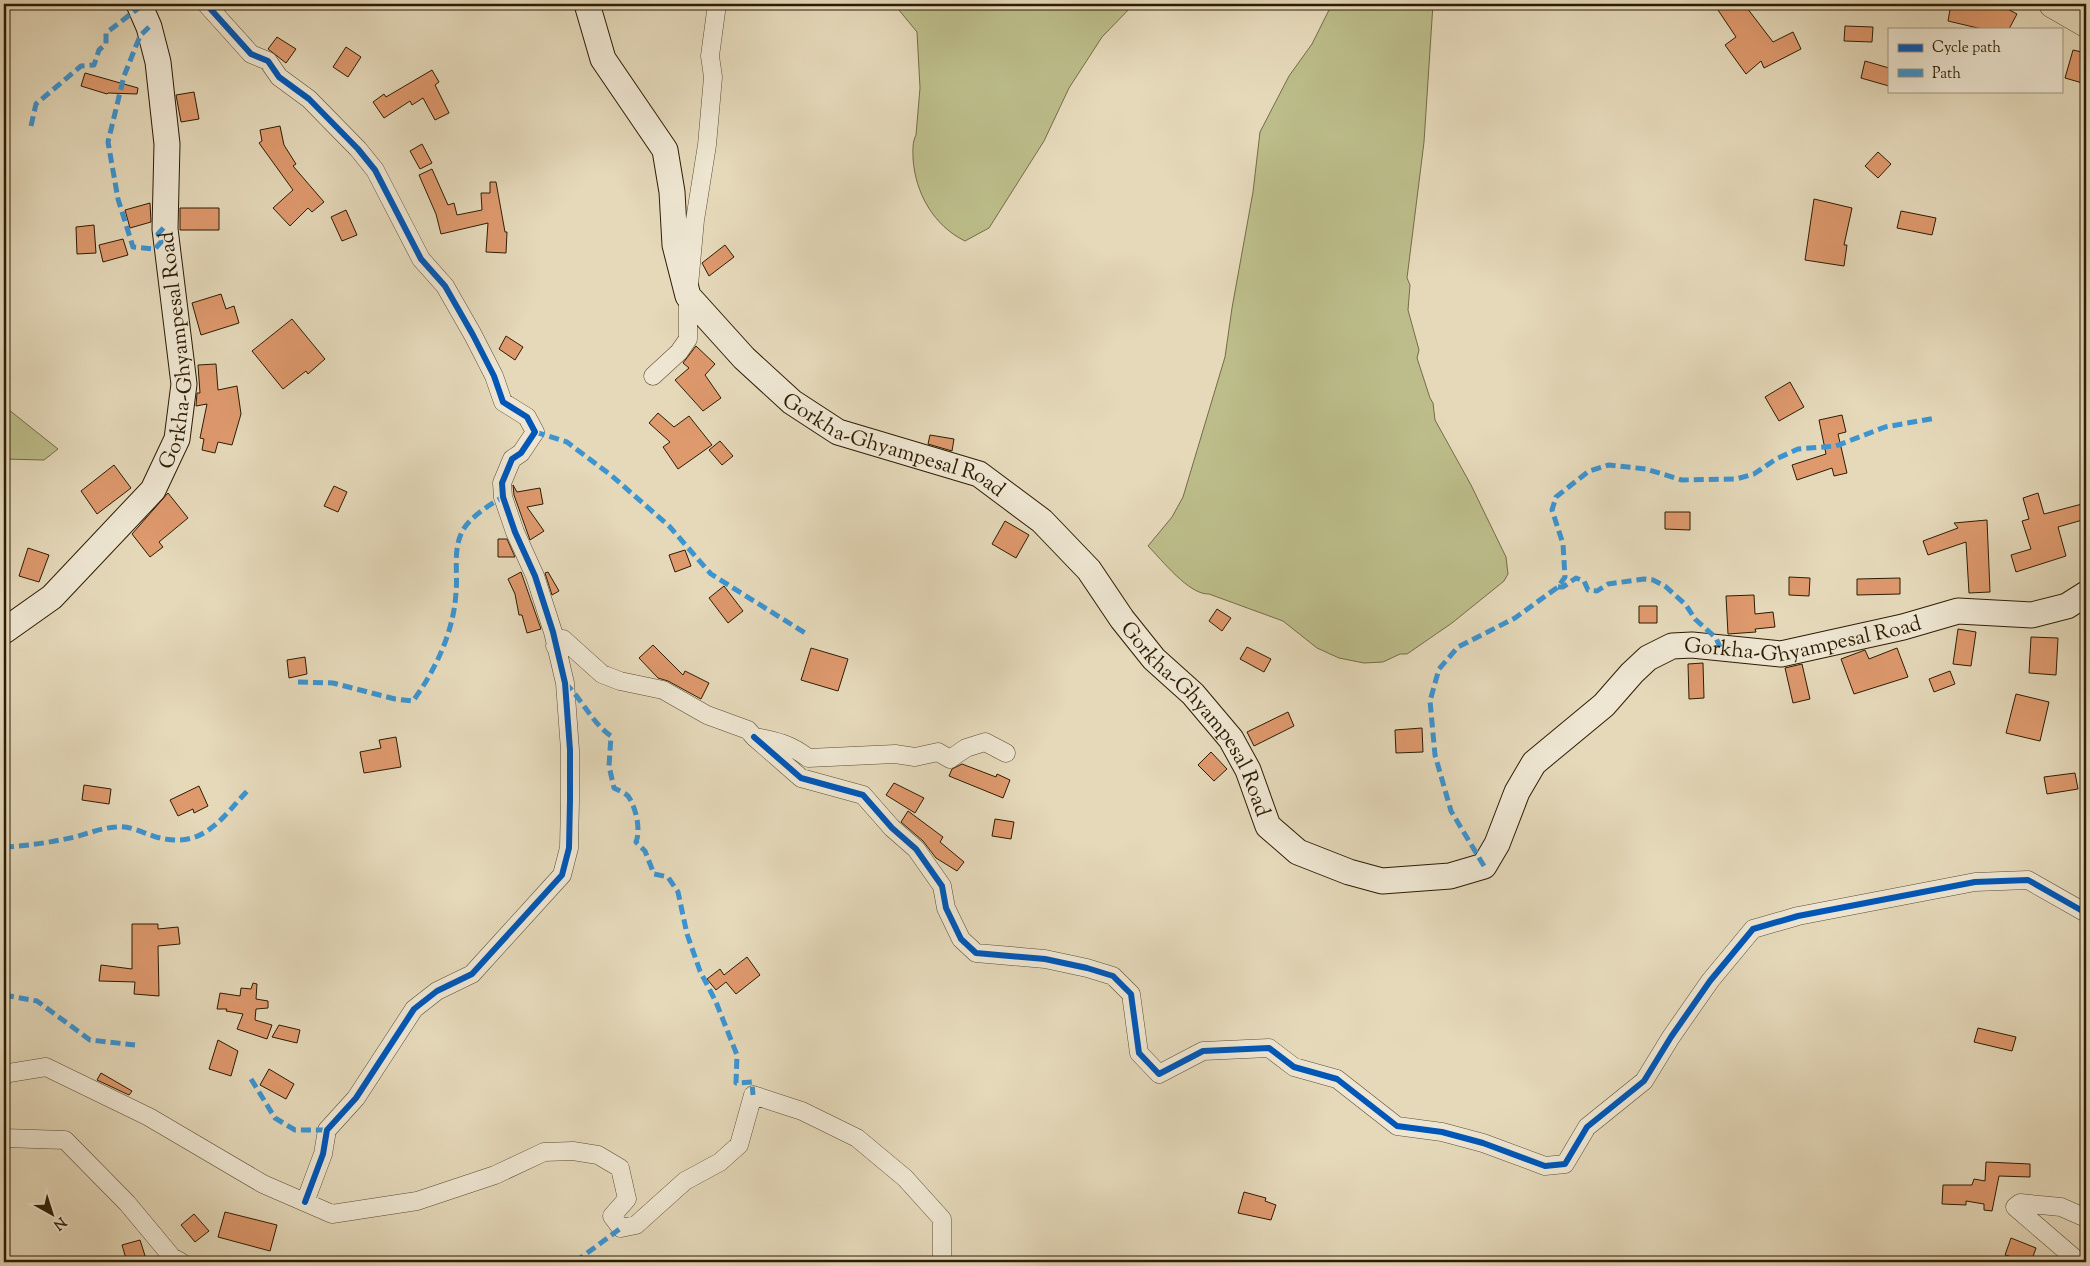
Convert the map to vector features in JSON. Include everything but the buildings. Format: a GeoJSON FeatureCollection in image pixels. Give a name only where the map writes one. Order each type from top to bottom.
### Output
{"type":"FeatureCollection","features":[{"type":"Feature","properties":{"kind":"main road","name":"Gorkha-Ghyampesal Road"},"geometry":{"type":"LineString","coordinates":[[4,631],[52,597],[153,490],[177,438],[184,384],[166,230],[166,144],[158,62],[149,26],[139,4]]}},
{"type":"Feature","properties":{"kind":"main road","name":"Gorkha-Ghyampesal Road"},"geometry":{"type":"LineString","coordinates":[[587,4],[603,59],[665,150],[672,192],[675,245],[688,296],[744,358],[792,402],[838,432],[979,474],[1042,521],[1089,570],[1122,620],[1154,659],[1193,694],[1231,739],[1248,770],[1268,826],[1298,852],[1349,872],[1382,881],[1450,876],[1484,866],[1497,844],[1517,792],[1534,763],[1604,705],[1632,673],[1661,650],[1680,645],[1692,645],[1781,654],[1903,627],[1958,611],[2032,615],[2067,606],[2086,594]]}},
{"type":"Feature","properties":{"kind":"main road"},"geometry":{"type":"LineString","coordinates":[[2053,4],[2086,22]]}},
{"type":"Feature","properties":{"kind":"street"},"geometry":{"type":"LineString","coordinates":[[206,4],[251,54],[268,61],[279,77],[309,99],[358,149],[375,170],[421,259],[450,294],[494,376],[503,402],[527,417],[535,432],[521,453],[512,458],[502,483],[503,497],[515,532],[535,576],[553,632],[565,683],[570,750],[569,848],[562,875],[472,974],[437,991],[414,1009],[356,1098],[327,1130],[323,1154],[305,1202]]}},
{"type":"Feature","properties":{"kind":"street"},"geometry":{"type":"LineString","coordinates":[[653,376],[679,352],[688,339],[688,296],[695,220],[707,145],[713,77],[710,56],[717,4]]}},
{"type":"Feature","properties":{"kind":"street"},"geometry":{"type":"LineString","coordinates":[[555,646],[563,639],[602,674],[663,690],[707,716],[748,730],[801,778],[863,795],[892,828],[916,848],[942,886],[946,908],[961,939],[976,952],[1045,959],[1113,976],[1131,994],[1139,1053],[1158,1074],[1203,1051],[1269,1048],[1294,1067],[1337,1079],[1397,1126],[1442,1132],[1545,1166],[1565,1164],[1587,1128],[1644,1081],[1704,989],[1752,929],[1798,916],[1975,882],[2028,880],[2086,913]]}},
{"type":"Feature","properties":{"kind":"street"},"geometry":{"type":"LineString","coordinates":[[754,737],[773,740],[797,749],[808,758],[895,754],[915,758],[938,752],[950,759],[966,748],[985,742],[1006,753]]}},
{"type":"Feature","properties":{"kind":"street"},"geometry":{"type":"LineString","coordinates":[[4,1076],[9,1073],[46,1067],[148,1117],[264,1184],[332,1214],[417,1201],[495,1176],[544,1152],[573,1150],[598,1155],[620,1168],[627,1199],[612,1216],[621,1228],[636,1225],[685,1180],[720,1162],[739,1145],[753,1095],[802,1111],[857,1138],[905,1178],[942,1219],[942,1262]]}},
{"type":"Feature","properties":{"kind":"street"},"geometry":{"type":"LineString","coordinates":[[4,1138],[65,1140],[127,1203],[172,1257],[181,1262]]}},
{"type":"Feature","properties":{"kind":"street"},"geometry":{"type":"LineString","coordinates":[[2079,1262],[2015,1207],[2020,1203],[2061,1207],[2086,1218]]}},
{"type":"Feature","properties":{"kind":"green space"},"geometry":{"type":"Polygon","coordinates":[[[894,4],[1134,4],[1102,37],[1069,88],[1044,141],[989,228],[965,241],[944,227],[935,217],[922,196],[918,184],[913,158],[920,88],[917,32],[894,4]]]}},
{"type":"Feature","properties":{"kind":"green space"},"geometry":{"type":"Polygon","coordinates":[[[1332,4],[1433,4],[1424,142],[1407,278],[1410,285],[1408,310],[1419,350],[1417,358],[1433,403],[1435,420],[1471,485],[1506,557],[1508,574],[1504,581],[1452,623],[1407,654],[1400,654],[1383,662],[1364,663],[1339,658],[1317,648],[1283,621],[1209,594],[1201,593],[1176,576],[1148,546],[1172,517],[1183,497],[1225,357],[1253,192],[1260,132],[1289,76],[1312,44],[1332,4]]]}},
{"type":"Feature","properties":{"kind":"green space"},"geometry":{"type":"Polygon","coordinates":[[[4,406],[58,449],[44,460],[4,459],[4,406]]]}},
{"type":"Feature","properties":{"kind":"marked path"},"geometry":{"type":"LineString","coordinates":[[31,126],[36,104],[81,66],[94,65],[99,50],[106,44],[106,33],[140,7]]}},
{"type":"Feature","properties":{"kind":"marked path"},"geometry":{"type":"LineString","coordinates":[[149,27],[140,36],[124,76],[108,142],[118,199],[133,247],[155,249],[161,242],[158,234],[165,226]]}},
{"type":"Feature","properties":{"kind":"marked path"},"geometry":{"type":"LineString","coordinates":[[1484,866],[1451,811],[1435,755],[1430,701],[1439,669],[1458,647],[1515,618],[1558,587],[1565,577],[1563,544],[1552,510],[1556,497],[1589,471],[1609,465],[1646,469],[1682,480],[1736,479],[1754,474],[1776,459],[1798,449],[1836,446],[1885,427],[1936,418]]}},
{"type":"Feature","properties":{"kind":"marked path"},"geometry":{"type":"LineString","coordinates":[[535,432],[567,442],[612,476],[669,526],[711,574],[805,633]]}},
{"type":"Feature","properties":{"kind":"marked path"},"geometry":{"type":"LineString","coordinates":[[298,682],[333,683],[395,699],[413,701],[436,663],[448,635],[455,607],[456,556],[461,534],[473,518],[503,497]]}},
{"type":"Feature","properties":{"kind":"marked path"},"geometry":{"type":"LineString","coordinates":[[1558,587],[1563,587],[1576,578],[1584,581],[1588,590],[1597,591],[1608,584],[1644,579],[1653,580],[1665,586],[1686,605],[1695,619],[1716,638],[1720,647]]}},
{"type":"Feature","properties":{"kind":"marked path"},"geometry":{"type":"LineString","coordinates":[[565,683],[604,731],[611,736],[609,766],[614,788],[627,795],[631,801],[638,825],[636,842],[645,851],[654,874],[668,877],[678,892],[687,934],[700,971],[716,1002],[737,1055],[736,1083],[752,1082],[753,1095]]}},
{"type":"Feature","properties":{"kind":"marked path"},"geometry":{"type":"LineString","coordinates":[[4,847],[49,842],[106,828],[121,827],[131,828],[156,837],[173,840],[187,839],[200,835],[210,829],[250,788]]}},
{"type":"Feature","properties":{"kind":"marked path"},"geometry":{"type":"LineString","coordinates":[[4,995],[37,1001],[90,1040],[135,1045]]}},
{"type":"Feature","properties":{"kind":"marked path"},"geometry":{"type":"LineString","coordinates":[[251,1079],[275,1118],[295,1130],[327,1130]]}},
{"type":"Feature","properties":{"kind":"marked path"},"geometry":{"type":"LineString","coordinates":[[575,1262],[621,1228]]}},
{"type":"Feature","properties":{"kind":"cycle path"},"geometry":{"type":"LineString","coordinates":[[206,4],[251,54],[268,61],[279,77],[309,99],[358,149],[375,170],[421,259],[445,286],[473,335],[494,376],[503,402],[527,417],[535,432],[521,453],[512,459],[502,483],[503,497],[515,532],[535,576],[553,632],[565,683],[570,750],[570,800],[569,848],[562,875],[472,974],[437,991],[414,1009],[356,1098],[327,1130],[323,1154],[305,1202]]}},
{"type":"Feature","properties":{"kind":"cycle path"},"geometry":{"type":"LineString","coordinates":[[754,737],[801,778],[863,795],[892,828],[916,849],[942,886],[946,908],[961,939],[976,953],[1045,959],[1113,976],[1131,994],[1139,1053],[1159,1074],[1203,1051],[1269,1048],[1294,1067],[1337,1079],[1397,1126],[1442,1132],[1483,1143],[1545,1166],[1565,1164],[1587,1127],[1644,1081],[1671,1037],[1710,981],[1753,929],[1798,916],[1975,882],[2028,880],[2086,913]]}}]}
